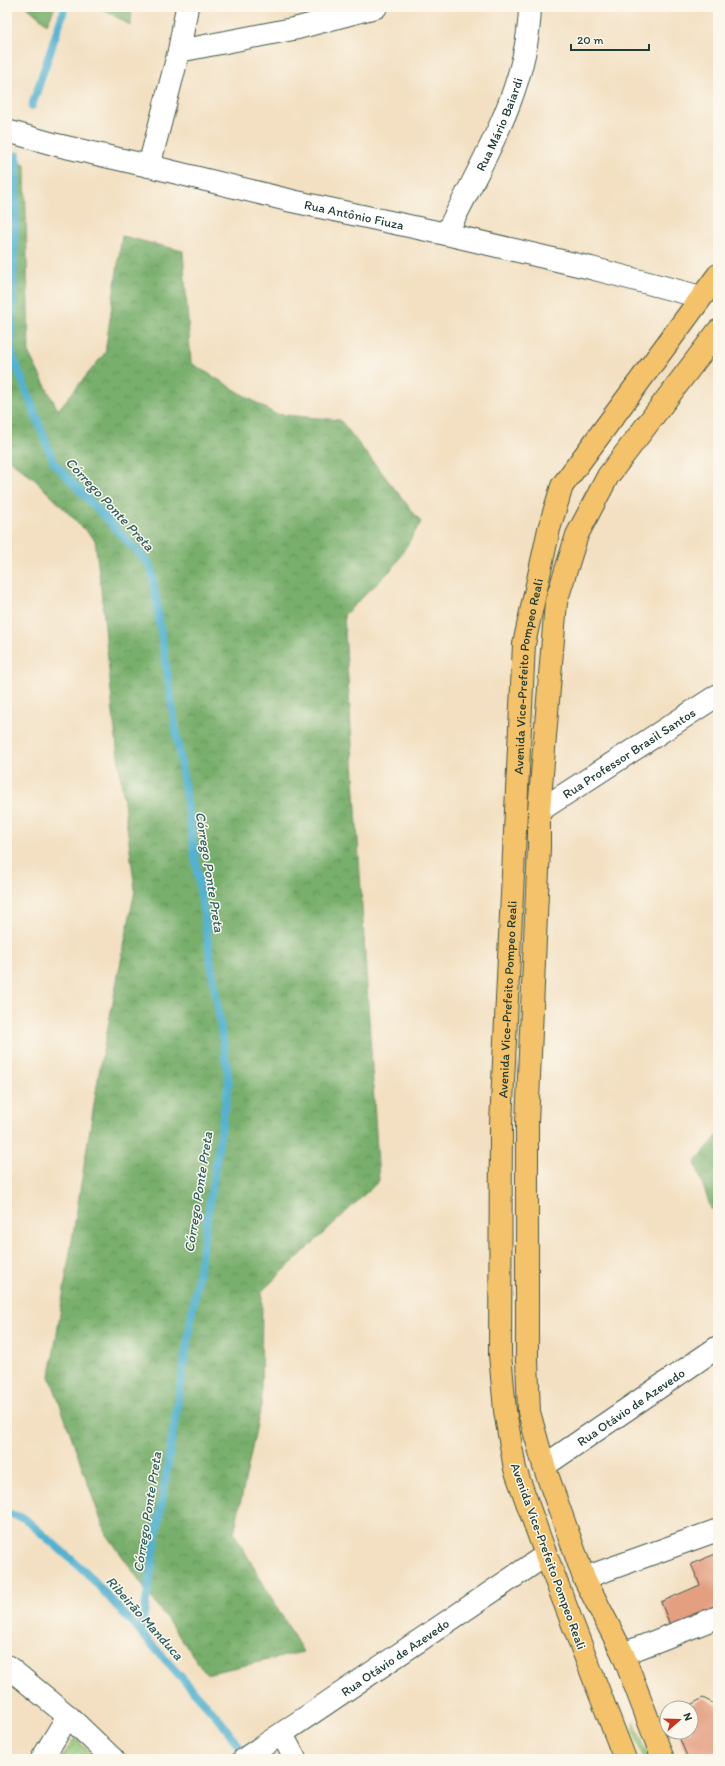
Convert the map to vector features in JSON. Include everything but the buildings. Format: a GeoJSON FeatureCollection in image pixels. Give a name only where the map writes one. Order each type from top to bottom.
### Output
{"type":"FeatureCollection","features":[{"type":"Feature","properties":{"kind":"main road","name":"Avenida Vice-Prefeito Pompeo Reali"},"geometry":{"type":"LineString","coordinates":[[625,1759],[546,1555],[515,1469],[505,1411],[500,1354],[501,1124],[524,644],[549,529],[562,486],[718,276]]}},
{"type":"Feature","properties":{"kind":"main road","name":"Avenida Vice-Prefeito Pompeo Reali"},"geometry":{"type":"LineString","coordinates":[[663,1759],[623,1654],[584,1578],[544,1466],[529,1412],[527,1360],[527,1123],[540,847],[539,811],[556,602],[577,535],[608,476],[718,331]]}},
{"type":"Feature","properties":{"kind":"street"},"geometry":{"type":"LineString","coordinates":[[149,166],[179,51],[187,7]]}},
{"type":"Feature","properties":{"kind":"street"},"geometry":{"type":"LineString","coordinates":[[179,51],[298,28],[376,7]]}},
{"type":"Feature","properties":{"kind":"street","name":"Rua Mário Baiardi"},"geometry":{"type":"LineString","coordinates":[[446,234],[506,114],[524,58],[530,7]]}},
{"type":"Feature","properties":{"kind":"street","name":"Rua Antônio Fiuza"},"geometry":{"type":"LineString","coordinates":[[7,131],[57,145],[292,201],[446,234],[591,268],[701,298]]}},
{"type":"Feature","properties":{"kind":"street","name":"Rua Professor Brasil Santos"},"geometry":{"type":"LineString","coordinates":[[539,811],[718,695]]}},
{"type":"Feature","properties":{"kind":"street","name":"Rua Otávio de Azevedo"},"geometry":{"type":"LineString","coordinates":[[544,1466],[718,1347]]}},
{"type":"Feature","properties":{"kind":"street"},"geometry":{"type":"LineString","coordinates":[[584,1578],[718,1530]]}},
{"type":"Feature","properties":{"kind":"street","name":"Rua Otávio de Azevedo"},"geometry":{"type":"LineString","coordinates":[[244,1759],[546,1555]]}},
{"type":"Feature","properties":{"kind":"street"},"geometry":{"type":"LineString","coordinates":[[623,1654],[718,1617]]}},
{"type":"Feature","properties":{"kind":"street"},"geometry":{"type":"LineString","coordinates":[[7,1666],[68,1716],[113,1759]]}},
{"type":"Feature","properties":{"kind":"street"},"geometry":{"type":"LineString","coordinates":[[42,1759],[68,1716]]}},
{"type":"Feature","properties":{"kind":"street"},"geometry":{"type":"LineString","coordinates":[[282,1734],[295,1759]]}},
{"type":"Feature","properties":{"kind":"green space"},"geometry":{"type":"Polygon","coordinates":[[[27,7],[55,7],[47,24],[27,7]]]}},
{"type":"Feature","properties":{"kind":"green space"},"geometry":{"type":"Polygon","coordinates":[[[92,7],[132,7],[131,26],[105,10],[92,7]]]}},
{"type":"Feature","properties":{"kind":"green space"},"geometry":{"type":"Polygon","coordinates":[[[7,161],[25,164],[29,354],[58,410],[105,353],[122,236],[183,251],[191,363],[275,414],[340,420],[421,522],[393,568],[344,615],[379,1181],[262,1291],[261,1406],[234,1533],[303,1652],[206,1674],[105,1532],[50,1376],[100,1067],[135,890],[114,723],[95,540],[34,479],[8,459],[7,456],[7,161]]]}},
{"type":"Feature","properties":{"kind":"green space"},"geometry":{"type":"Polygon","coordinates":[[[718,1135],[718,1209],[711,1209],[695,1162],[718,1135]]]}},
{"type":"Feature","properties":{"kind":"green space"},"geometry":{"type":"Polygon","coordinates":[[[634,1721],[649,1759],[644,1759],[634,1731],[634,1721]]]}},
{"type":"Feature","properties":{"kind":"green space"},"geometry":{"type":"Polygon","coordinates":[[[75,1738],[95,1759],[61,1759],[75,1738]]]}},
{"type":"Feature","properties":{"kind":"waterway","name":"Córrego Ponte Preta"},"geometry":{"type":"LineString","coordinates":[[32,106],[65,7]]}},
{"type":"Feature","properties":{"kind":"waterway","name":"Córrego Ponte Preta"},"geometry":{"type":"LineString","coordinates":[[17,155],[11,351],[54,463],[151,566],[229,1081],[141,1633]]}},
{"type":"Feature","properties":{"kind":"waterway","name":"Ribeirão Manduca"},"geometry":{"type":"LineString","coordinates":[[7,1513],[24,1518],[87,1573],[219,1719],[247,1757]]}}]}
